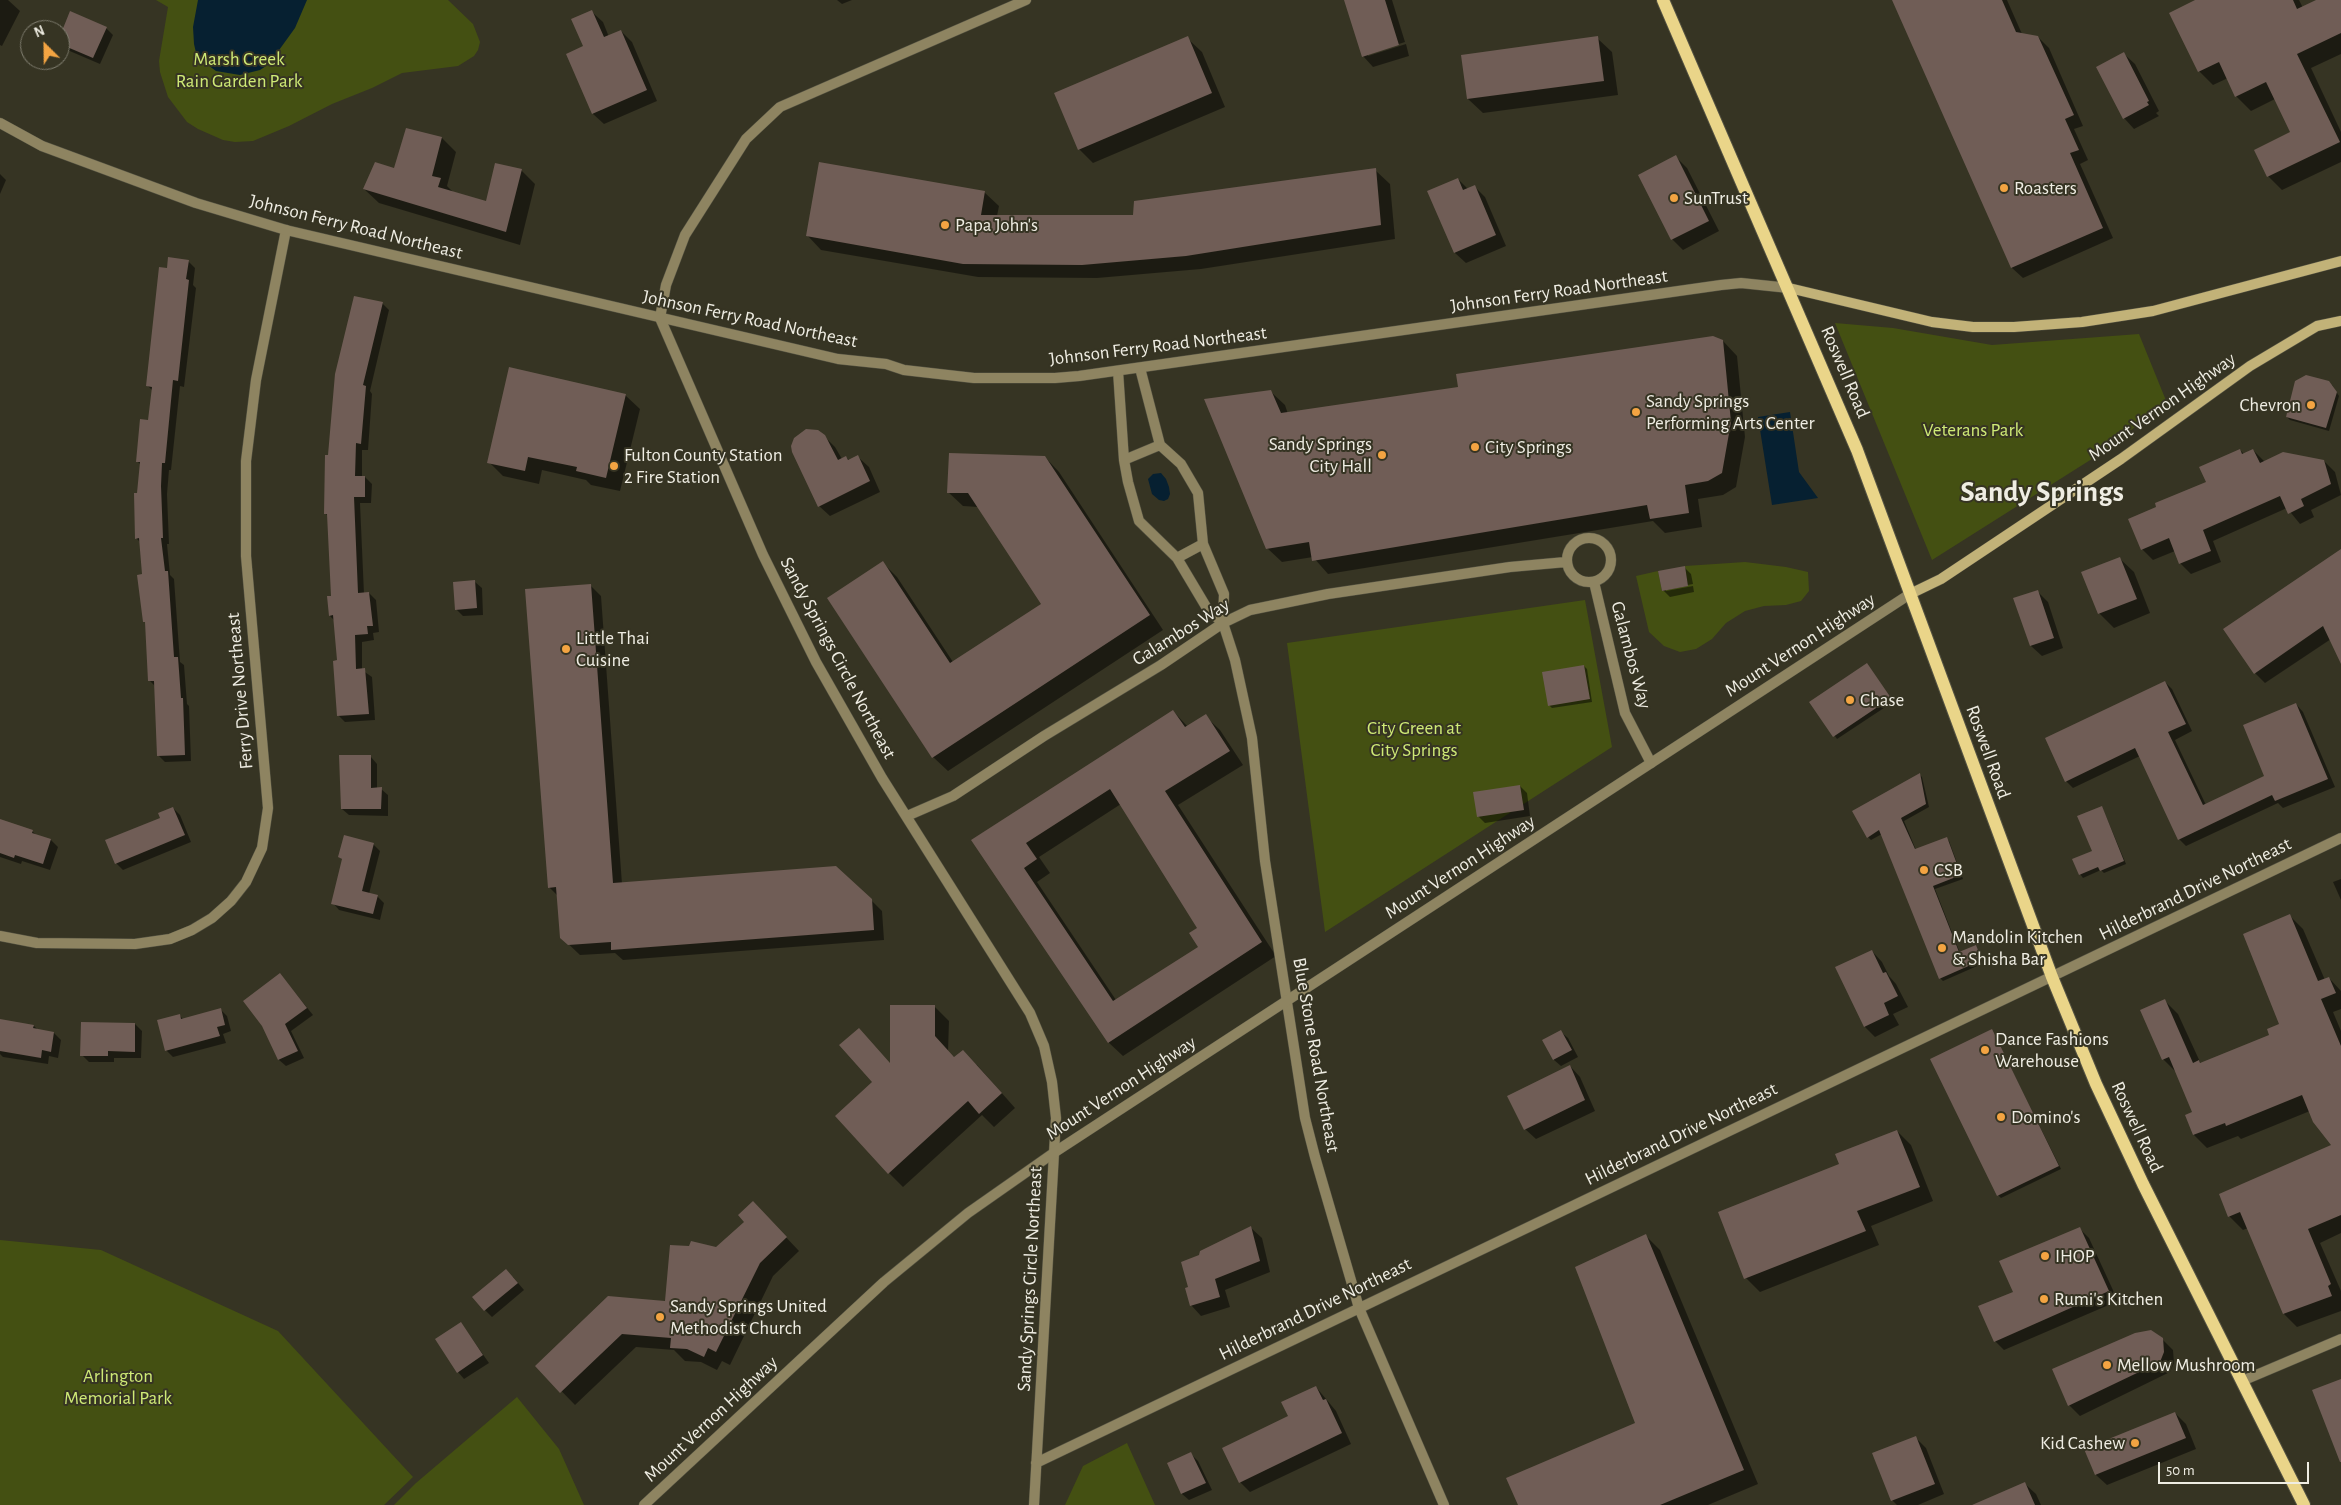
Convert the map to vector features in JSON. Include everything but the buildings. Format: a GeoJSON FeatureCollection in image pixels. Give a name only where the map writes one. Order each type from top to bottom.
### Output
{"type":"FeatureCollection","features":[{"type":"Feature","properties":{"kind":"main road","name":"Roswell Road"},"geometry":{"type":"LineString","coordinates":[[1664,0],[1857,450],[2052,977],[2096,1084],[2143,1184],[2304,1505]]}},
{"type":"Feature","properties":{"kind":"main road","name":"Johnson Ferry Road Northeast"},"geometry":{"type":"LineString","coordinates":[[1789,288],[1932,322],[1973,327],[2014,327],[2082,322],[2153,311],[2341,261]]}},
{"type":"Feature","properties":{"kind":"main road","name":"Mount Vernon Highway"},"geometry":{"type":"LineString","coordinates":[[1910,594],[1941,579],[2121,459],[2250,366],[2317,326],[2341,322]]}},
{"type":"Feature","properties":{"kind":"street"},"geometry":{"type":"LineString","coordinates":[[660,318],[666,285],[685,235],[746,139],[780,107],[1026,0]]}},
{"type":"Feature","properties":{"kind":"street","name":"Johnson Ferry Road Northeast"},"geometry":{"type":"LineString","coordinates":[[0,123],[42,146],[196,203],[286,230],[838,359],[886,364],[904,370],[974,378],[1055,378],[1118,371],[1721,285],[1741,283],[1789,288]]}},
{"type":"Feature","properties":{"kind":"street","name":"Ferry Drive Northeast"},"geometry":{"type":"LineString","coordinates":[[0,936],[37,942],[135,944],[170,939],[192,930],[212,918],[232,901],[246,882],[262,848],[268,808],[246,556],[246,461],[256,380],[286,230]]}},
{"type":"Feature","properties":{"kind":"street","name":"Sandy Springs Circle Northeast"},"geometry":{"type":"LineString","coordinates":[[660,318],[763,554],[816,662],[907,816],[1030,1013],[1044,1046],[1052,1082],[1056,1118],[1034,1505]]}},
{"type":"Feature","properties":{"kind":"street"},"geometry":{"type":"LineString","coordinates":[[1124,460],[1160,445],[1140,368]]}},
{"type":"Feature","properties":{"kind":"street","name":"Blue Stone Road Northeast"},"geometry":{"type":"LineString","coordinates":[[1118,371],[1124,460],[1139,520],[1177,558],[1208,610],[1223,623]]}},
{"type":"Feature","properties":{"kind":"street","name":"Blue Stone Road Northeast"},"geometry":{"type":"LineString","coordinates":[[1160,445],[1181,464],[1198,493],[1203,544],[1224,594],[1223,623],[1235,660],[1252,738],[1265,861],[1306,1118],[1358,1308],[1444,1505]]}},
{"type":"Feature","properties":{"kind":"street","name":"Galambos Way"},"geometry":{"type":"LineString","coordinates":[[1596,538],[1602,542],[1611,554],[1610,568],[1606,575],[1594,582],[1579,580],[1573,576],[1566,562],[1570,548],[1581,539],[1596,538]]}},
{"type":"Feature","properties":{"kind":"street"},"geometry":{"type":"LineString","coordinates":[[1177,558],[1203,544]]}},
{"type":"Feature","properties":{"kind":"street","name":"Galambos Way"},"geometry":{"type":"LineString","coordinates":[[907,816],[953,796],[1044,736],[1161,665],[1223,623],[1250,610],[1328,594],[1510,567],[1566,562]]}},
{"type":"Feature","properties":{"kind":"street","name":"Galambos Way"},"geometry":{"type":"LineString","coordinates":[[1594,582],[1626,714],[1651,763]]}},
{"type":"Feature","properties":{"kind":"street","name":"Mount Vernon Highway"},"geometry":{"type":"LineString","coordinates":[[644,1505],[884,1282],[968,1213],[1055,1152],[1910,594]]}},
{"type":"Feature","properties":{"kind":"street","name":"Hilderbrand Drive Northeast"},"geometry":{"type":"LineString","coordinates":[[1036,1463],[2341,838]]}},
{"type":"Feature","properties":{"kind":"street"},"geometry":{"type":"LineString","coordinates":[[2242,1381],[2341,1339]]}},
{"type":"Feature","properties":{"kind":"green space","name":"Marsh Creek Rain Garden Park"},"geometry":{"type":"Polygon","coordinates":[[[156,0],[448,0],[473,24],[480,42],[474,56],[458,66],[402,73],[253,141],[235,142],[223,140],[187,122],[168,97],[160,72],[159,61],[168,7],[156,0]]]}},
{"type":"Feature","properties":{"kind":"green space","name":"Veterans Park"},"geometry":{"type":"Polygon","coordinates":[[[1835,323],[1893,328],[1992,345],[2139,334],[2167,403],[2095,457],[1932,560],[1835,323]]]}},
{"type":"Feature","properties":{"kind":"green space"},"geometry":{"type":"Polygon","coordinates":[[[1745,562],[1808,572],[1809,591],[1801,601],[1786,605],[1764,606],[1745,611],[1726,623],[1712,639],[1696,649],[1680,652],[1664,646],[1649,632],[1636,576],[1658,571],[1662,591],[1688,586],[1685,566],[1745,562]]]}},
{"type":"Feature","properties":{"kind":"green space","name":"City Green at City Springs"},"geometry":{"type":"Polygon","coordinates":[[[1585,600],[1612,747],[1325,932],[1287,643],[1585,600]]]}},
{"type":"Feature","properties":{"kind":"green space","name":"Arlington Memorial Park"},"geometry":{"type":"Polygon","coordinates":[[[0,1240],[101,1250],[278,1331],[413,1477],[384,1505],[0,1505],[0,1240]]]}},
{"type":"Feature","properties":{"kind":"green space"},"geometry":{"type":"Polygon","coordinates":[[[517,1397],[559,1449],[584,1505],[394,1505],[416,1483],[517,1397]]]}},
{"type":"Feature","properties":{"kind":"green space"},"geometry":{"type":"Polygon","coordinates":[[[1127,1443],[1155,1505],[1065,1505],[1083,1466],[1127,1443]]]}},
{"type":"Feature","properties":{"kind":"water"},"geometry":{"type":"Polygon","coordinates":[[[198,0],[307,0],[295,28],[269,64],[260,70],[240,75],[216,71],[197,57],[193,27],[198,0]]]}},
{"type":"Feature","properties":{"kind":"water"},"geometry":{"type":"Polygon","coordinates":[[[1790,412],[1799,472],[1818,498],[1772,505],[1758,417],[1790,412]]]}},
{"type":"Feature","properties":{"kind":"water"},"geometry":{"type":"Polygon","coordinates":[[[1161,473],[1166,479],[1170,494],[1168,499],[1164,501],[1159,500],[1152,494],[1148,479],[1153,474],[1161,473]]]}},
{"type":"Feature","properties":{"kind":"place","name":"Roasters"},"geometry":{"type":"Point","coordinates":[2004,188]}},
{"type":"Feature","properties":{"kind":"place","name":"SunTrust"},"geometry":{"type":"Point","coordinates":[1674,198]}},
{"type":"Feature","properties":{"kind":"place","name":"Papa John's"},"geometry":{"type":"Point","coordinates":[945,225]}},
{"type":"Feature","properties":{"kind":"place","name":"Chevron"},"geometry":{"type":"Point","coordinates":[2311,405]}},
{"type":"Feature","properties":{"kind":"place","name":"Sandy Springs Performing Arts Center"},"geometry":{"type":"Point","coordinates":[1636,412]}},
{"type":"Feature","properties":{"kind":"place","name":"City Springs"},"geometry":{"type":"Point","coordinates":[1475,447]}},
{"type":"Feature","properties":{"kind":"place","name":"Sandy Springs City Hall"},"geometry":{"type":"Point","coordinates":[1382,455]}},
{"type":"Feature","properties":{"kind":"place","name":"Fulton County Station 2 Fire Station"},"geometry":{"type":"Point","coordinates":[614,466]}},
{"type":"Feature","properties":{"kind":"place","name":"Little Thai Cuisine"},"geometry":{"type":"Point","coordinates":[566,649]}},
{"type":"Feature","properties":{"kind":"place","name":"Chase"},"geometry":{"type":"Point","coordinates":[1850,700]}},
{"type":"Feature","properties":{"kind":"place","name":"CSB"},"geometry":{"type":"Point","coordinates":[1924,870]}},
{"type":"Feature","properties":{"kind":"place","name":"Mandolin Kitchen & Shisha Bar"},"geometry":{"type":"Point","coordinates":[1942,948]}},
{"type":"Feature","properties":{"kind":"place","name":"Dance Fashions Warehouse"},"geometry":{"type":"Point","coordinates":[1985,1050]}},
{"type":"Feature","properties":{"kind":"place","name":"Domino's"},"geometry":{"type":"Point","coordinates":[2001,1117]}},
{"type":"Feature","properties":{"kind":"place","name":"IHOP"},"geometry":{"type":"Point","coordinates":[2045,1256]}},
{"type":"Feature","properties":{"kind":"place","name":"Rumi's Kitchen"},"geometry":{"type":"Point","coordinates":[2044,1299]}},
{"type":"Feature","properties":{"kind":"place","name":"Sandy Springs United Methodist Church"},"geometry":{"type":"Point","coordinates":[660,1317]}},
{"type":"Feature","properties":{"kind":"place","name":"Mellow Mushroom"},"geometry":{"type":"Point","coordinates":[2107,1365]}},
{"type":"Feature","properties":{"kind":"place","name":"Kid Cashew"},"geometry":{"type":"Point","coordinates":[2135,1443]}},
{"type":"Feature","properties":{"kind":"district","name":"Sandy Springs"},"geometry":{"type":"Point","coordinates":[2042,492]}}]}
